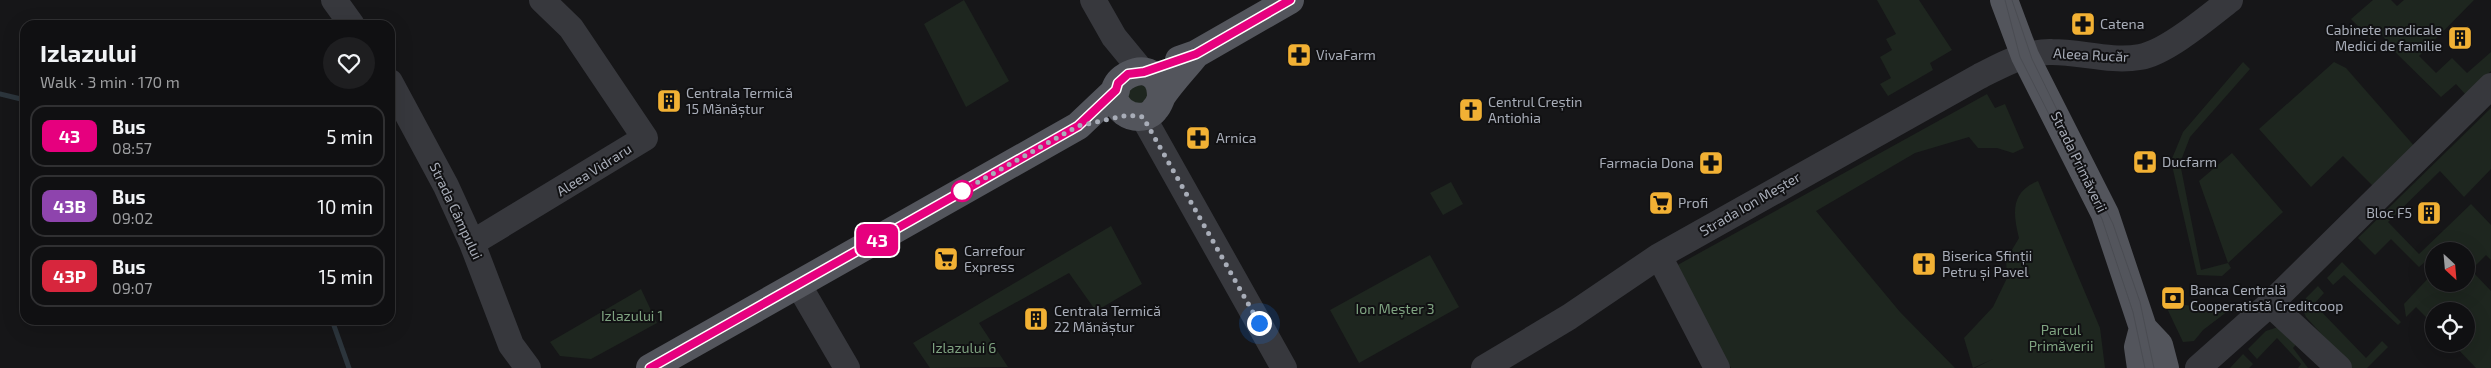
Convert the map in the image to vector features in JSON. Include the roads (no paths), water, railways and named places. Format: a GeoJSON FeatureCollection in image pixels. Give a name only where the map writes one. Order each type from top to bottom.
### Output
{"type":"FeatureCollection","features":[{"type":"Feature","properties":{"kind":"main road"},"geometry":{"type":"LineString","coordinates":[[650,368],[1078,126],[1130,79],[1196,54],[1290,0]]}},
{"type":"Feature","properties":{"kind":"main road","name":"Strada Primăverii"},"geometry":{"type":"LineString","coordinates":[[2004,0],[2025,56],[2105,214],[2143,328],[2158,345],[2165,368]]}},
{"type":"Feature","properties":{"kind":"main road"},"geometry":{"type":"LineString","coordinates":[[1078,126],[1144,110],[1196,54]]}},
{"type":"Feature","properties":{"kind":"main road"},"geometry":{"type":"LineString","coordinates":[[1130,79],[1156,79],[1159,84],[1144,110]]}},
{"type":"Feature","properties":{"kind":"main road"},"geometry":{"type":"LineString","coordinates":[[1130,79],[1118,104],[1144,110]]}},
{"type":"Feature","properties":{"kind":"main road","name":"Strada Primăverii"},"geometry":{"type":"LineString","coordinates":[[2141,368],[2138,347],[2143,328]]}},
{"type":"Feature","properties":{"kind":"street"},"geometry":{"type":"LineString","coordinates":[[334,0],[348,20]]}},
{"type":"Feature","properties":{"kind":"street","name":"Aleea Vidraru"},"geometry":{"type":"LineString","coordinates":[[472,243],[645,138],[571,28],[542,0]]}},
{"type":"Feature","properties":{"kind":"street"},"geometry":{"type":"LineString","coordinates":[[1093,0],[1114,37],[1130,79]]}},
{"type":"Feature","properties":{"kind":"street","name":"Aleea Rucăr"},"geometry":{"type":"LineString","coordinates":[[2025,56],[2051,52],[2088,57],[2141,57],[2157,51],[2195,27],[2230,0]]}},
{"type":"Feature","properties":{"kind":"street","name":"Strada Ion Meșter"},"geometry":{"type":"LineString","coordinates":[[1484,368],[1569,317],[1659,256],[1971,80],[2025,56]]}},
{"type":"Feature","properties":{"kind":"street"},"geometry":{"type":"LineString","coordinates":[[2198,368],[2270,304],[2491,86]]}},
{"type":"Feature","properties":{"kind":"street","name":"Strada Câmpului"},"geometry":{"type":"LineString","coordinates":[[395,91],[433,161],[472,243],[512,356],[528,368]]}},
{"type":"Feature","properties":{"kind":"street"},"geometry":{"type":"LineString","coordinates":[[1144,110],[1284,368]]}},
{"type":"Feature","properties":{"kind":"street"},"geometry":{"type":"LineString","coordinates":[[1659,256],[1717,368]]}},
{"type":"Feature","properties":{"kind":"street"},"geometry":{"type":"LineString","coordinates":[[798,284],[847,368]]}},
{"type":"Feature","properties":{"kind":"street"},"geometry":{"type":"LineString","coordinates":[[2270,304],[2329,364]]}},
{"type":"Feature","properties":{"kind":"waterway"},"geometry":{"type":"LineString","coordinates":[[0,94],[20,99]]}},
{"type":"Feature","properties":{"kind":"waterway"},"geometry":{"type":"LineString","coordinates":[[334,325],[349,368]]}},
{"type":"Feature","properties":{"kind":"tram line"},"geometry":{"type":"LineString","coordinates":[[2005,0],[2020,57],[2102,219],[2133,312],[2145,368]]}},
{"type":"Feature","properties":{"kind":"tram line"},"geometry":{"type":"LineString","coordinates":[[2012,0],[2032,59],[2113,224],[2140,302],[2154,368]]}},
{"type":"Feature","properties":{"kind":"place","name":"Catena"},"geometry":{"type":"Point","coordinates":[2083,24]}},
{"type":"Feature","properties":{"kind":"place","name":"Cabinete medicale Medici de familie"},"geometry":{"type":"Point","coordinates":[2460,38]}},
{"type":"Feature","properties":{"kind":"place","name":"VivaFarm"},"geometry":{"type":"Point","coordinates":[1299,55]}},
{"type":"Feature","properties":{"kind":"place","name":"Centrala Termică 15 Mănăștur"},"geometry":{"type":"Point","coordinates":[669,101]}},
{"type":"Feature","properties":{"kind":"place","name":"Centrul Creștin Antiohia"},"geometry":{"type":"Point","coordinates":[1471,110]}},
{"type":"Feature","properties":{"kind":"place","name":"Arnica"},"geometry":{"type":"Point","coordinates":[1198,138]}},
{"type":"Feature","properties":{"kind":"place","name":"Ducfarm"},"geometry":{"type":"Point","coordinates":[2145,162]}},
{"type":"Feature","properties":{"kind":"place","name":"Farmacia Dona"},"geometry":{"type":"Point","coordinates":[1711,163]}},
{"type":"Feature","properties":{"kind":"place","name":"Profi"},"geometry":{"type":"Point","coordinates":[1661,203]}},
{"type":"Feature","properties":{"kind":"place","name":"Bloc F5"},"geometry":{"type":"Point","coordinates":[2429,213]}},
{"type":"Feature","properties":{"kind":"place","name":"Carrefour Express"},"geometry":{"type":"Point","coordinates":[946,259]}},
{"type":"Feature","properties":{"kind":"place","name":"Biserica Sfinții Petru și Pavel"},"geometry":{"type":"Point","coordinates":[1924,264]}},
{"type":"Feature","properties":{"kind":"place","name":"Banca Centrală Cooperatistă Creditcoop"},"geometry":{"type":"Point","coordinates":[2173,298]}},
{"type":"Feature","properties":{"kind":"place","name":"Centrala Termică 22 Mănăștur"},"geometry":{"type":"Point","coordinates":[1036,319]}},
{"type":"Feature","properties":{"kind":"park label","name":"Ion Meșter 3"},"geometry":{"type":"Point","coordinates":[1395,309]}},
{"type":"Feature","properties":{"kind":"park label","name":"Izlazului 1"},"geometry":{"type":"Point","coordinates":[632,316]}},
{"type":"Feature","properties":{"kind":"park label","name":"Parcul Primăverii"},"geometry":{"type":"Point","coordinates":[2061,338]}},
{"type":"Feature","properties":{"kind":"park label","name":"Izlazului 6"},"geometry":{"type":"Point","coordinates":[964,348]}}]}
